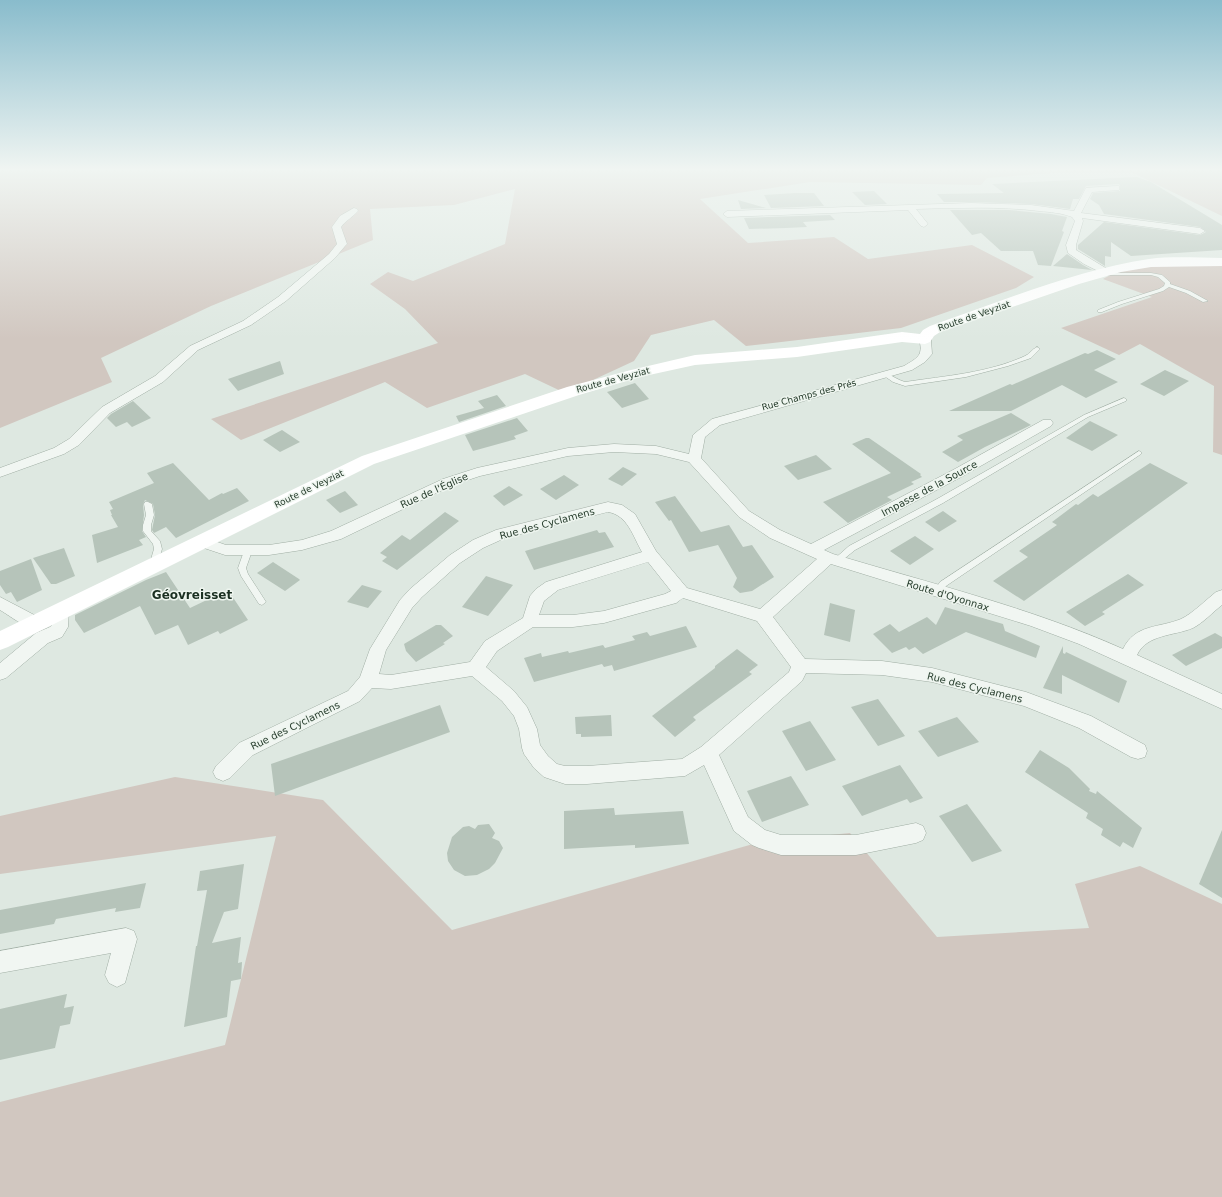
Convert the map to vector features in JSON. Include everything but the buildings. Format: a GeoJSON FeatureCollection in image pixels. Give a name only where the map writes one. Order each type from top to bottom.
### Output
{"type":"FeatureCollection","features":[{"type":"Feature","properties":{"kind":"street"},"geometry":{"type":"LineString","coordinates":[[0,473],[59,451],[74,442],[106,410],[159,379],[194,348],[247,323],[282,299],[332,256],[342,244],[337,227]]}},
{"type":"Feature","properties":{"kind":"street"},"geometry":{"type":"LineString","coordinates":[[1077,227],[1071,245],[1071,251],[1102,273]]}},
{"type":"Feature","properties":{"kind":"street"},"geometry":{"type":"LineString","coordinates":[[1170,227],[1200,231]]}},
{"type":"Feature","properties":{"kind":"street","name":"Route de Veyziat"},"geometry":{"type":"LineString","coordinates":[[0,641],[368,460],[573,391],[636,373],[695,360],[797,352],[902,337],[925,339],[928,333],[935,329],[1102,273],[1132,265],[1151,263],[1222,262]]}},
{"type":"Feature","properties":{"kind":"street","name":"Rue Champs des Prés"},"geometry":{"type":"LineString","coordinates":[[694,459],[699,435],[716,422],[908,368],[925,358],[928,348],[925,339]]}},
{"type":"Feature","properties":{"kind":"street","name":"Impasse de la Source"},"geometry":{"type":"LineString","coordinates":[[811,551],[958,473],[1047,423]]}},
{"type":"Feature","properties":{"kind":"street","name":"Rue de l'Église"},"geometry":{"type":"LineString","coordinates":[[204,542],[225,550],[248,551],[302,545],[336,535],[455,480],[477,472],[568,452],[614,448],[649,450],[694,459]]}},
{"type":"Feature","properties":{"kind":"street","name":"Route d'Oyonnax"},"geometry":{"type":"LineString","coordinates":[[694,459],[744,514],[774,534],[832,560],[1036,621],[1085,639],[1222,702]]}},
{"type":"Feature","properties":{"kind":"street","name":"Rue des Cyclamens"},"geometry":{"type":"LineString","coordinates":[[223,772],[246,749],[354,696],[368,681],[378,649],[406,604],[416,593],[455,559],[478,544],[501,534],[608,507],[615,507],[624,511],[631,517],[651,555],[681,592]]}},
{"type":"Feature","properties":{"kind":"street"},"geometry":{"type":"LineString","coordinates":[[530,621],[534,603],[540,594],[552,586],[651,555]]}},
{"type":"Feature","properties":{"kind":"street"},"geometry":{"type":"LineString","coordinates":[[763,616],[832,560]]}},
{"type":"Feature","properties":{"kind":"street"},"geometry":{"type":"LineString","coordinates":[[368,681],[391,682],[475,668],[491,646],[530,621],[573,621],[604,617],[670,599],[681,592],[763,616],[800,666],[796,676],[708,753],[685,767],[587,775],[565,775],[550,771],[540,762],[531,748],[528,729],[521,712],[508,696],[475,668]]}},
{"type":"Feature","properties":{"kind":"street"},"geometry":{"type":"LineString","coordinates":[[1126,658],[1134,643],[1149,634],[1188,623],[1222,596]]}},
{"type":"Feature","properties":{"kind":"street"},"geometry":{"type":"LineString","coordinates":[[0,603],[36,623]]}},
{"type":"Feature","properties":{"kind":"street"},"geometry":{"type":"LineString","coordinates":[[0,673],[42,638],[56,632],[60,628],[61,610]]}},
{"type":"Feature","properties":{"kind":"street","name":"Rue des Cyclamens"},"geometry":{"type":"LineString","coordinates":[[800,666],[882,668],[932,676],[1018,697],[1085,722],[1138,752]]}},
{"type":"Feature","properties":{"kind":"street"},"geometry":{"type":"LineString","coordinates":[[708,753],[741,824],[759,838],[782,845],[856,845],[916,833]]}},
{"type":"Feature","properties":{"kind":"street"},"geometry":{"type":"LineString","coordinates":[[0,962],[126,939],[117,975]]}},
{"type":"Feature","properties":{"kind":"lane"},"geometry":{"type":"LineString","coordinates":[[1102,273],[1151,274],[1160,276],[1168,283],[1168,285],[1205,301]]}},
{"type":"Feature","properties":{"kind":"lane"},"geometry":{"type":"LineString","coordinates":[[1100,311],[1161,290],[1168,285]]}},
{"type":"Feature","properties":{"kind":"lane"},"geometry":{"type":"LineString","coordinates":[[886,375],[895,381],[905,384],[966,375],[1006,365],[1028,357],[1037,349]]}},
{"type":"Feature","properties":{"kind":"lane"},"geometry":{"type":"LineString","coordinates":[[832,560],[1043,442],[1086,416],[1124,400]]}},
{"type":"Feature","properties":{"kind":"lane"},"geometry":{"type":"LineString","coordinates":[[938,591],[944,584],[1139,453]]}},
{"type":"Feature","properties":{"kind":"lane"},"geometry":{"type":"LineString","coordinates":[[148,504],[150,515],[147,524],[147,531],[157,543],[158,549],[153,566]]}},
{"type":"Feature","properties":{"kind":"lane"},"geometry":{"type":"LineString","coordinates":[[248,551],[242,568],[244,574],[262,602]]}},
{"type":"Feature","properties":{"kind":"shaded area"},"geometry":{"type":"Polygon","coordinates":[[[0,227],[372,227],[373,240],[211,306],[101,358],[112,382],[0,428],[0,227]]]}},
{"type":"Feature","properties":{"kind":"shaded area"},"geometry":{"type":"Polygon","coordinates":[[[508,227],[730,227],[748,243],[834,237],[868,259],[972,245],[1034,277],[1016,288],[901,328],[746,346],[714,320],[651,335],[634,361],[565,393],[525,374],[427,408],[385,382],[241,440],[211,419],[438,343],[405,309],[370,284],[388,272],[413,281],[505,244],[508,227]]]}},
{"type":"Feature","properties":{"kind":"shaded area"},"geometry":{"type":"Polygon","coordinates":[[[1222,261],[1222,455],[1213,452],[1214,386],[1140,344],[1119,355],[1061,328],[1152,297],[1103,279],[1134,262],[1222,261]]]}},
{"type":"Feature","properties":{"kind":"shaded area"},"geometry":{"type":"Polygon","coordinates":[[[175,777],[323,800],[452,930],[760,842],[850,833],[937,937],[1089,928],[1075,884],[1140,866],[1222,904],[1222,1197],[0,1197],[0,1102],[225,1045],[276,836],[0,874],[0,816],[175,777]]]}},
{"type":"Feature","properties":{"kind":"district","name":"Géovreisset"},"geometry":{"type":"Point","coordinates":[192,595]}}]}
